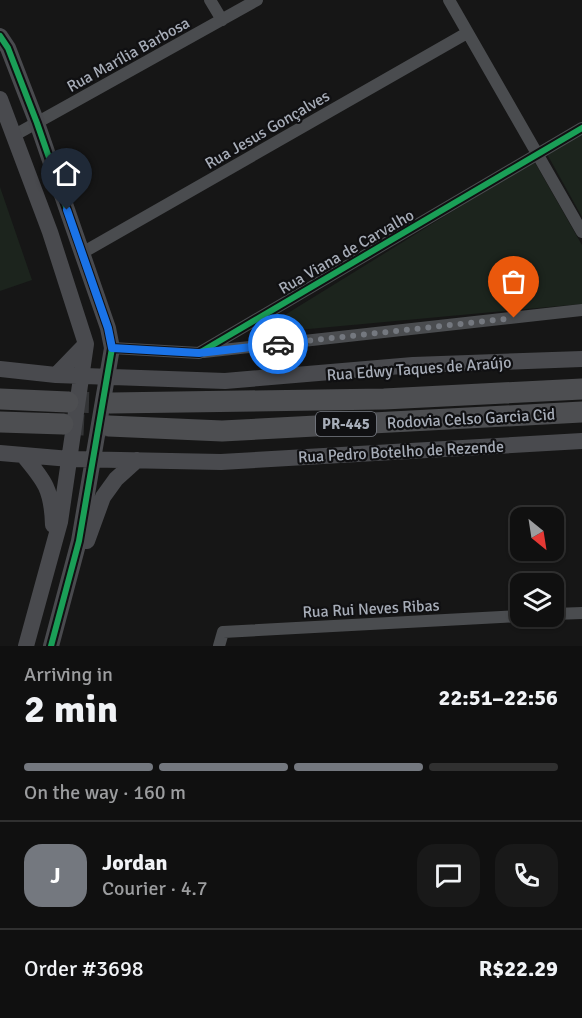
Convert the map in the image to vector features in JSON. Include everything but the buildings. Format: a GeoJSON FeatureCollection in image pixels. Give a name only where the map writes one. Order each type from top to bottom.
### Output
{"type":"FeatureCollection","features":[{"type":"Feature","properties":{"kind":"highway","name":"Rodovia Celso Garcia Cid"},"geometry":{"type":"LineString","coordinates":[[111,403],[384,399],[582,389]]}},
{"type":"Feature","properties":{"kind":"highway"},"geometry":{"type":"LineString","coordinates":[[0,399],[68,402]]}},
{"type":"Feature","properties":{"kind":"highway","name":"Rodovia Celso Garcia Cid"},"geometry":{"type":"LineString","coordinates":[[109,426],[222,431],[582,412]]}},
{"type":"Feature","properties":{"kind":"highway"},"geometry":{"type":"LineString","coordinates":[[0,422],[63,424]]}},
{"type":"Feature","properties":{"kind":"main road"},"geometry":{"type":"LineString","coordinates":[[0,36],[8,48],[37,123],[108,328],[112,348],[79,541],[51,646]]}},
{"type":"Feature","properties":{"kind":"main road"},"geometry":{"type":"LineString","coordinates":[[0,99],[50,232],[86,344],[66,491],[53,549],[26,646]]}},
{"type":"Feature","properties":{"kind":"main road"},"geometry":{"type":"LineString","coordinates":[[56,375],[86,344]]}},
{"type":"Feature","properties":{"kind":"main road","name":"Rua Edwy Taques de Araújo"},"geometry":{"type":"LineString","coordinates":[[107,377],[256,380],[413,365],[582,359]]}},
{"type":"Feature","properties":{"kind":"main road"},"geometry":{"type":"LineString","coordinates":[[0,369],[56,375],[107,377]]}},
{"type":"Feature","properties":{"kind":"main road","name":"Rua Pedro Botelho de Rezende"},"geometry":{"type":"LineString","coordinates":[[137,460],[221,462],[582,441]]}},
{"type":"Feature","properties":{"kind":"main road"},"geometry":{"type":"LineString","coordinates":[[0,453],[70,459],[137,460]]}},
{"type":"Feature","properties":{"kind":"main road"},"geometry":{"type":"LineString","coordinates":[[23,455],[48,489],[52,504],[53,549]]}},
{"type":"Feature","properties":{"kind":"main road"},"geometry":{"type":"LineString","coordinates":[[75,554],[85,545],[108,489],[137,460]]}},
{"type":"Feature","properties":{"kind":"main road"},"geometry":{"type":"LineString","coordinates":[[53,549],[75,554]]}},
{"type":"Feature","properties":{"kind":"street"},"geometry":{"type":"LineString","coordinates":[[210,0],[222,20]]}},
{"type":"Feature","properties":{"kind":"street","name":"Rua Marília Barbosa"},"geometry":{"type":"LineString","coordinates":[[14,136],[258,0]]}},
{"type":"Feature","properties":{"kind":"street"},"geometry":{"type":"LineString","coordinates":[[449,0],[582,232]]}},
{"type":"Feature","properties":{"kind":"street","name":"Rua Jesus Gonçalves"},"geometry":{"type":"LineString","coordinates":[[82,253],[467,33]]}},
{"type":"Feature","properties":{"kind":"street","name":"Rua Viana de Carvalho"},"geometry":{"type":"LineString","coordinates":[[199,353],[582,128]]}},
{"type":"Feature","properties":{"kind":"street"},"geometry":{"type":"LineString","coordinates":[[112,348],[199,353],[582,310]]}},
{"type":"Feature","properties":{"kind":"street"},"geometry":{"type":"LineString","coordinates":[[564,614],[582,613]]}},
{"type":"Feature","properties":{"kind":"street","name":"Rua Rui Neves Ribas"},"geometry":{"type":"LineString","coordinates":[[219,646],[223,632],[510,617]]}},
{"type":"Feature","properties":{"kind":"shaded area"},"geometry":{"type":"Polygon","coordinates":[[[582,134],[582,217],[547,154],[582,134]]]}},
{"type":"Feature","properties":{"kind":"shaded area"},"geometry":{"type":"Polygon","coordinates":[[[534,161],[582,245],[582,304],[254,334],[534,161]]]}},
{"type":"Feature","properties":{"kind":"shaded area"},"geometry":{"type":"Polygon","coordinates":[[[0,187],[32,280],[0,291],[0,187]]]}},
{"type":"Feature","properties":{"kind":"tunnel"},"geometry":{"type":"LineString","coordinates":[[68,402],[111,403]]}},
{"type":"Feature","properties":{"kind":"tunnel"},"geometry":{"type":"LineString","coordinates":[[63,424],[109,426]]}},
{"type":"Feature","properties":{"kind":"cycle path"},"geometry":{"type":"LineString","coordinates":[[0,36],[8,48],[37,123],[108,328],[112,348],[79,541],[51,646]]}},
{"type":"Feature","properties":{"kind":"cycle path"},"geometry":{"type":"LineString","coordinates":[[112,348],[199,353],[582,128]]}},
{"type":"Feature","properties":{"kind":"way so far"},"geometry":{"type":"LineString","coordinates":[[278,344],[514,318]]}},
{"type":"Feature","properties":{"kind":"route"},"geometry":{"type":"LineString","coordinates":[[67,210],[108,328],[112,348],[199,353],[278,344]]}}]}
